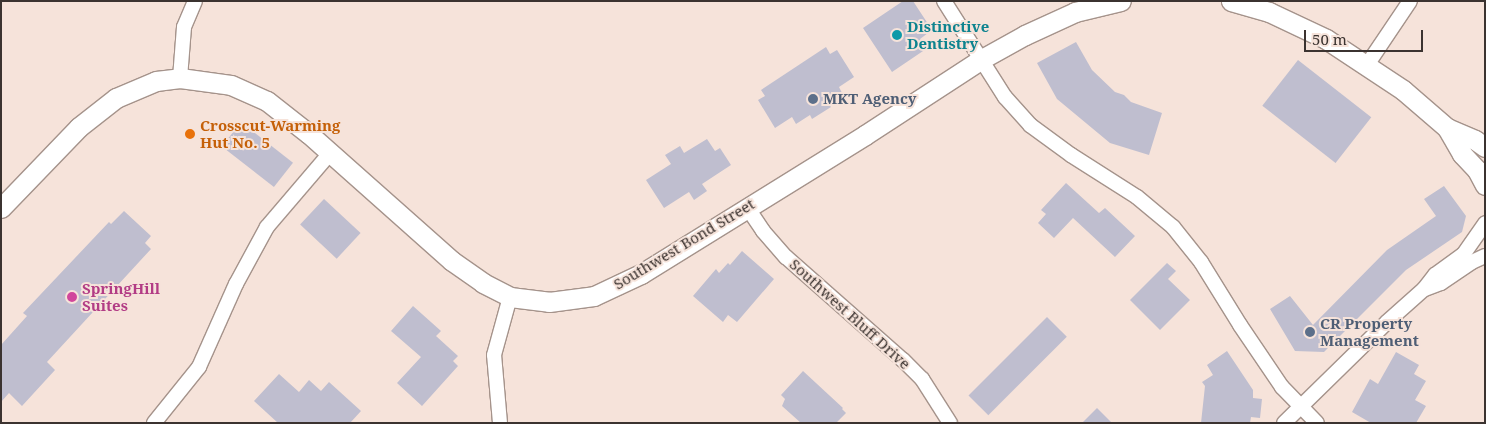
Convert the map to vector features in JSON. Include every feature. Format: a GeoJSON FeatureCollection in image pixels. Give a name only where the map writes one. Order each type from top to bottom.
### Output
{"type":"FeatureCollection","features":[{"type":"Feature","properties":{"kind":"street"},"geometry":{"type":"LineString","coordinates":[[180,78],[184,27],[195,1]]}},
{"type":"Feature","properties":{"kind":"street"},"geometry":{"type":"LineString","coordinates":[[944,1],[1005,97],[1030,125],[1071,155],[1137,197],[1173,227],[1201,262],[1240,325],[1282,387],[1317,423]]}},
{"type":"Feature","properties":{"kind":"street","name":"Southwest Bond Street"},"geometry":{"type":"LineString","coordinates":[[1,208],[54,152],[98,111],[116,98],[156,81],[180,78],[231,85],[267,101],[331,152],[452,261],[482,284],[510,297],[549,302],[594,296],[641,274],[865,135],[980,60],[1025,35],[1075,12],[1120,1]]}},
{"type":"Feature","properties":{"kind":"street"},"geometry":{"type":"LineString","coordinates":[[1231,1],[1269,12],[1326,39],[1403,90],[1447,128],[1475,140],[1485,147]]}},
{"type":"Feature","properties":{"kind":"street"},"geometry":{"type":"LineString","coordinates":[[1367,65],[1410,1]]}},
{"type":"Feature","properties":{"kind":"street"},"geometry":{"type":"LineString","coordinates":[[1447,128],[1462,154],[1477,170],[1485,185]]}},
{"type":"Feature","properties":{"kind":"street"},"geometry":{"type":"LineString","coordinates":[[154,423],[199,366],[236,284],[267,226],[331,152]]}},
{"type":"Feature","properties":{"kind":"street","name":"Southwest Bluff Drive"},"geometry":{"type":"LineString","coordinates":[[747,207],[763,231],[786,257],[922,379],[950,423]]}},
{"type":"Feature","properties":{"kind":"street"},"geometry":{"type":"LineString","coordinates":[[1284,423],[1387,322],[1424,290],[1435,275],[1463,255],[1485,223]]}},
{"type":"Feature","properties":{"kind":"street"},"geometry":{"type":"LineString","coordinates":[[1424,290],[1441,284],[1472,262],[1485,256]]}},
{"type":"Feature","properties":{"kind":"street"},"geometry":{"type":"LineString","coordinates":[[500,423],[494,355],[510,297]]}},
{"type":"Feature","properties":{"kind":"building","name":"Distinctive Dentistry"},"geometry":{"type":"Polygon","coordinates":[[[903,1],[913,1],[932,30],[920,39],[926,49],[892,72],[863,28],[903,1]]]}},
{"type":"Feature","properties":{"kind":"building"},"geometry":{"type":"Polygon","coordinates":[[[1076,42],[1092,70],[1115,92],[1124,95],[1131,102],[1162,113],[1149,155],[1110,143],[1057,99],[1037,63],[1076,42]]]}},
{"type":"Feature","properties":{"kind":"building"},"geometry":{"type":"Polygon","coordinates":[[[826,47],[830,54],[837,50],[854,77],[839,87],[843,95],[829,104],[831,107],[812,119],[810,115],[796,124],[792,117],[775,128],[758,100],[765,96],[761,90],[826,47]]]}},
{"type":"Feature","properties":{"kind":"building"},"geometry":{"type":"Polygon","coordinates":[[[1298,60],[1371,117],[1336,163],[1262,106],[1298,60]]]}},
{"type":"Feature","properties":{"kind":"building"},"geometry":{"type":"Polygon","coordinates":[[[241,122],[293,163],[274,187],[222,146],[241,122]]]}},
{"type":"Feature","properties":{"kind":"building"},"geometry":{"type":"Polygon","coordinates":[[[707,139],[715,151],[720,148],[731,165],[702,184],[707,191],[694,200],[689,192],[664,208],[646,180],[671,164],[665,155],[680,146],[684,153],[707,139]]]}},
{"type":"Feature","properties":{"kind":"building"},"geometry":{"type":"Polygon","coordinates":[[[1066,183],[1099,213],[1105,208],[1135,236],[1115,257],[1073,218],[1054,238],[1038,223],[1046,214],[1041,210],[1066,183]]]}},
{"type":"Feature","properties":{"kind":"building"},"geometry":{"type":"Polygon","coordinates":[[[1444,186],[1466,216],[1462,232],[1406,270],[1324,352],[1295,351],[1270,309],[1290,296],[1313,325],[1387,250],[1436,216],[1424,199],[1444,186]]]}},
{"type":"Feature","properties":{"kind":"building"},"geometry":{"type":"Polygon","coordinates":[[[324,199],[361,233],[337,259],[300,225],[324,199]]]}},
{"type":"Feature","properties":{"kind":"building","name":"SpringHill Suites"},"geometry":{"type":"Polygon","coordinates":[[[124,211],[151,236],[145,243],[151,249],[47,362],[55,370],[22,406],[9,393],[1,402],[1,345],[27,316],[23,313],[109,222],[111,224],[124,211]]]}},
{"type":"Feature","properties":{"kind":"building"},"geometry":{"type":"Polygon","coordinates":[[[742,251],[774,279],[737,322],[728,315],[723,322],[693,296],[716,269],[719,273],[728,263],[730,265],[742,251]]]}},
{"type":"Feature","properties":{"kind":"building"},"geometry":{"type":"Polygon","coordinates":[[[1167,263],[1176,271],[1168,279],[1190,300],[1160,330],[1130,300],[1167,263]]]}},
{"type":"Feature","properties":{"kind":"building"},"geometry":{"type":"Polygon","coordinates":[[[413,306],[441,331],[436,336],[458,356],[453,361],[458,366],[422,406],[397,383],[421,357],[391,331],[413,306]]]}},
{"type":"Feature","properties":{"kind":"building"},"geometry":{"type":"Polygon","coordinates":[[[1047,317],[1067,337],[988,415],[969,395],[1047,317]]]}},
{"type":"Feature","properties":{"kind":"building"},"geometry":{"type":"Polygon","coordinates":[[[1227,351],[1253,390],[1253,398],[1262,399],[1260,418],[1251,417],[1250,423],[1201,423],[1205,386],[1202,382],[1213,375],[1207,365],[1227,351]]]}},
{"type":"Feature","properties":{"kind":"building"},"geometry":{"type":"Polygon","coordinates":[[[1396,352],[1419,365],[1414,374],[1426,381],[1415,400],[1426,406],[1416,423],[1371,423],[1352,412],[1370,379],[1378,384],[1396,352]]]}},
{"type":"Feature","properties":{"kind":"building"},"geometry":{"type":"Polygon","coordinates":[[[803,371],[843,408],[846,413],[836,423],[801,423],[782,406],[785,399],[781,395],[803,371]]]}},
{"type":"Feature","properties":{"kind":"building"},"geometry":{"type":"Polygon","coordinates":[[[279,374],[299,392],[309,380],[321,391],[329,382],[361,411],[350,423],[278,423],[254,401],[279,374]]]}},
{"type":"Feature","properties":{"kind":"building"},"geometry":{"type":"Polygon","coordinates":[[[1097,408],[1112,423],[1082,423],[1097,408]]]}},
{"type":"Feature","properties":{"kind":"place","name":"Distinctive Dentistry"},"geometry":{"type":"Point","coordinates":[897,35]}},
{"type":"Feature","properties":{"kind":"place","name":"MKT Agency"},"geometry":{"type":"Point","coordinates":[813,99]}},
{"type":"Feature","properties":{"kind":"place","name":"Crosscut-Warming Hut No. 5"},"geometry":{"type":"Point","coordinates":[190,134]}},
{"type":"Feature","properties":{"kind":"place","name":"SpringHill Suites"},"geometry":{"type":"Point","coordinates":[72,297]}},
{"type":"Feature","properties":{"kind":"place","name":"CR Property Management"},"geometry":{"type":"Point","coordinates":[1310,332]}}]}
